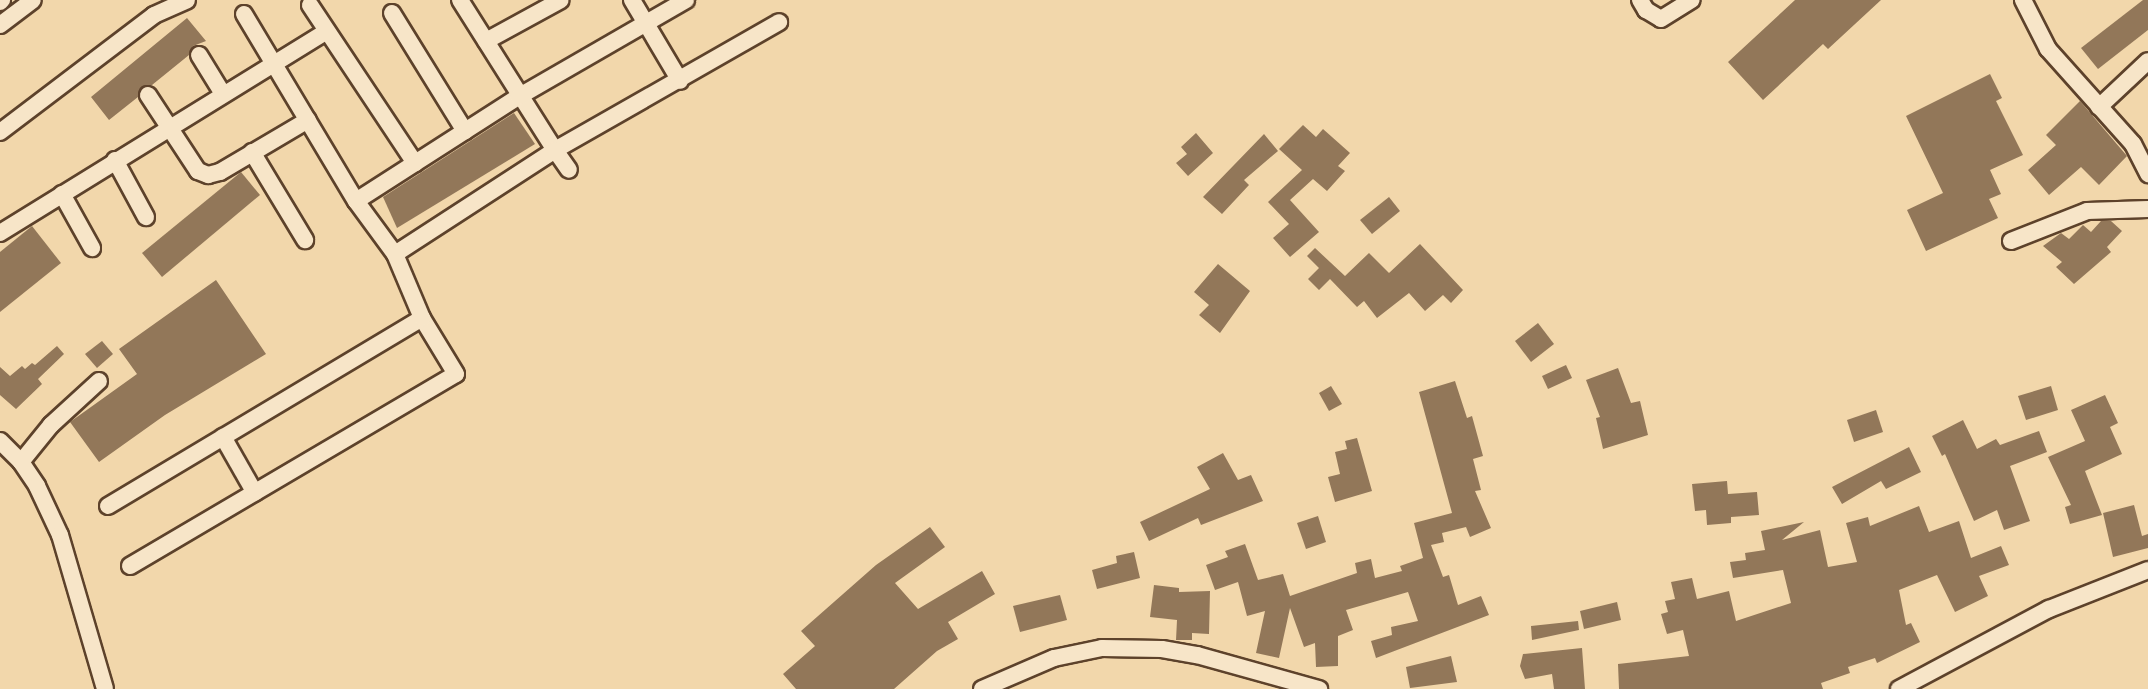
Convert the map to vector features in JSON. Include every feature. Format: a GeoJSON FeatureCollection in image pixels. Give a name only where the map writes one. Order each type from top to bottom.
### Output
{"type":"FeatureCollection","features":[{"type":"Feature","properties":{"kind":"street"},"geometry":{"type":"LineString","coordinates":[[0,25],[33,0]]}},
{"type":"Feature","properties":{"kind":"street"},"geometry":{"type":"LineString","coordinates":[[0,132],[154,15],[187,0]]}},
{"type":"Feature","properties":{"kind":"street"},"geometry":{"type":"LineString","coordinates":[[460,0],[518,97],[569,170]]}},
{"type":"Feature","properties":{"kind":"street"},"geometry":{"type":"LineString","coordinates":[[486,41],[537,6],[561,0]]}},
{"type":"Feature","properties":{"kind":"street"},"geometry":{"type":"LineString","coordinates":[[632,0],[648,23],[680,81]]}},
{"type":"Feature","properties":{"kind":"street"},"geometry":{"type":"LineString","coordinates":[[356,201],[518,97],[686,0]]}},
{"type":"Feature","properties":{"kind":"street"},"geometry":{"type":"LineString","coordinates":[[1640,0],[1646,10],[1661,19],[1692,0]]}},
{"type":"Feature","properties":{"kind":"street"},"geometry":{"type":"LineString","coordinates":[[2023,0],[2048,49],[2133,144],[2148,174]]}},
{"type":"Feature","properties":{"kind":"street"},"geometry":{"type":"LineString","coordinates":[[310,5],[415,164]]}},
{"type":"Feature","properties":{"kind":"street"},"geometry":{"type":"LineString","coordinates":[[392,13],[465,131]]}},
{"type":"Feature","properties":{"kind":"street"},"geometry":{"type":"LineString","coordinates":[[130,566],[456,374],[422,318],[394,254],[356,201],[244,15]]}},
{"type":"Feature","properties":{"kind":"street"},"geometry":{"type":"LineString","coordinates":[[394,254],[555,150],[680,81],[779,22]]}},
{"type":"Feature","properties":{"kind":"street"},"geometry":{"type":"LineString","coordinates":[[0,233],[168,127],[327,31]]}},
{"type":"Feature","properties":{"kind":"street"},"geometry":{"type":"LineString","coordinates":[[199,55],[223,94]]}},
{"type":"Feature","properties":{"kind":"street"},"geometry":{"type":"LineString","coordinates":[[2099,108],[2148,61]]}},
{"type":"Feature","properties":{"kind":"street"},"geometry":{"type":"LineString","coordinates":[[148,95],[198,171],[208,175],[220,172],[308,120]]}},
{"type":"Feature","properties":{"kind":"street"},"geometry":{"type":"LineString","coordinates":[[252,152],[305,240]]}},
{"type":"Feature","properties":{"kind":"street"},"geometry":{"type":"LineString","coordinates":[[115,160],[146,217]]}},
{"type":"Feature","properties":{"kind":"street"},"geometry":{"type":"LineString","coordinates":[[62,194],[92,248]]}},
{"type":"Feature","properties":{"kind":"street"},"geometry":{"type":"LineString","coordinates":[[2011,241],[2087,211],[2148,208]]}},
{"type":"Feature","properties":{"kind":"street"},"geometry":{"type":"LineString","coordinates":[[108,506],[422,318]]}},
{"type":"Feature","properties":{"kind":"street"},"geometry":{"type":"LineString","coordinates":[[21,462],[51,425],[99,381]]}},
{"type":"Feature","properties":{"kind":"street"},"geometry":{"type":"LineString","coordinates":[[223,437],[255,493]]}},
{"type":"Feature","properties":{"kind":"street"},"geometry":{"type":"LineString","coordinates":[[0,441],[21,462],[60,535],[105,689]]}},
{"type":"Feature","properties":{"kind":"street"},"geometry":{"type":"LineString","coordinates":[[1899,689],[2049,609],[2148,570]]}},
{"type":"Feature","properties":{"kind":"street"},"geometry":{"type":"LineString","coordinates":[[982,689],[1054,658],[1101,648],[1162,649],[1197,655],[1318,689]]}},
{"type":"Feature","properties":{"kind":"building"},"geometry":{"type":"Polygon","coordinates":[[[1795,0],[1881,0],[1828,49],[1823,44],[1763,100],[1728,62],[1795,0]]]}},
{"type":"Feature","properties":{"kind":"building"},"geometry":{"type":"Polygon","coordinates":[[[2143,0],[2148,0],[2148,30],[2098,69],[2081,48],[2143,0]]]}},
{"type":"Feature","properties":{"kind":"building"},"geometry":{"type":"Polygon","coordinates":[[[187,18],[206,41],[193,46],[189,55],[152,85],[142,87],[138,97],[109,120],[91,97],[187,18]]]}},
{"type":"Feature","properties":{"kind":"building"},"geometry":{"type":"Polygon","coordinates":[[[1990,74],[2002,98],[1996,101],[2023,155],[1990,170],[2001,194],[1989,199],[1998,218],[1926,251],[1907,210],[1943,193],[1906,116],[1990,74]]]}},
{"type":"Feature","properties":{"kind":"building"},"geometry":{"type":"Polygon","coordinates":[[[2080,101],[2127,156],[2099,185],[2081,167],[2049,195],[2028,170],[2056,145],[2046,135],[2080,101]]]}},
{"type":"Feature","properties":{"kind":"building"},"geometry":{"type":"Polygon","coordinates":[[[514,113],[535,144],[397,228],[383,197],[514,113]]]}},
{"type":"Feature","properties":{"kind":"building"},"geometry":{"type":"Polygon","coordinates":[[[1303,125],[1316,137],[1323,129],[1350,153],[1338,166],[1345,171],[1327,191],[1313,179],[1290,200],[1319,232],[1290,257],[1273,238],[1289,224],[1268,202],[1302,170],[1279,149],[1303,125]]]}},
{"type":"Feature","properties":{"kind":"building"},"geometry":{"type":"Polygon","coordinates":[[[1196,133],[1213,153],[1188,176],[1176,163],[1187,154],[1181,147],[1196,133]]]}},
{"type":"Feature","properties":{"kind":"building"},"geometry":{"type":"Polygon","coordinates":[[[1264,134],[1278,151],[1244,180],[1249,185],[1222,214],[1203,197],[1264,134]]]}},
{"type":"Feature","properties":{"kind":"building"},"geometry":{"type":"Polygon","coordinates":[[[241,172],[260,195],[162,277],[142,253],[241,172]]]}},
{"type":"Feature","properties":{"kind":"building"},"geometry":{"type":"Polygon","coordinates":[[[1389,197],[1400,211],[1372,234],[1360,220],[1389,197]]]}},
{"type":"Feature","properties":{"kind":"building"},"geometry":{"type":"Polygon","coordinates":[[[2101,221],[2111,221],[2122,231],[2107,247],[2111,252],[2074,284],[2056,267],[2062,262],[2043,246],[2061,233],[2069,239],[2083,225],[2091,232],[2101,221]]]}},
{"type":"Feature","properties":{"kind":"building"},"geometry":{"type":"Polygon","coordinates":[[[32,226],[61,263],[0,312],[0,252],[32,226]]]}},
{"type":"Feature","properties":{"kind":"building"},"geometry":{"type":"Polygon","coordinates":[[[1420,244],[1463,290],[1451,303],[1443,295],[1425,311],[1409,293],[1377,318],[1364,301],[1357,307],[1330,279],[1319,290],[1308,279],[1319,268],[1307,256],[1315,248],[1345,276],[1369,253],[1389,273],[1420,244]]]}},
{"type":"Feature","properties":{"kind":"building"},"geometry":{"type":"Polygon","coordinates":[[[1218,264],[1250,291],[1220,333],[1199,315],[1209,305],[1194,292],[1218,264]]]}},
{"type":"Feature","properties":{"kind":"building"},"geometry":{"type":"Polygon","coordinates":[[[216,280],[266,354],[165,415],[99,462],[70,422],[137,374],[119,349],[216,280]]]}},
{"type":"Feature","properties":{"kind":"building"},"geometry":{"type":"Polygon","coordinates":[[[1538,323],[1554,344],[1531,362],[1515,341],[1538,323]]]}},
{"type":"Feature","properties":{"kind":"building"},"geometry":{"type":"Polygon","coordinates":[[[102,341],[113,354],[97,368],[85,354],[102,341]]]}},
{"type":"Feature","properties":{"kind":"building"},"geometry":{"type":"Polygon","coordinates":[[[57,346],[64,354],[38,379],[42,384],[16,409],[0,395],[0,367],[10,376],[22,366],[25,369],[32,363],[35,365],[57,346]]]}},
{"type":"Feature","properties":{"kind":"building"},"geometry":{"type":"Polygon","coordinates":[[[1566,365],[1572,378],[1548,389],[1542,376],[1566,365]]]}},
{"type":"Feature","properties":{"kind":"building"},"geometry":{"type":"Polygon","coordinates":[[[1618,368],[1631,403],[1640,401],[1648,435],[1603,449],[1596,418],[1600,417],[1586,380],[1618,368]]]}},
{"type":"Feature","properties":{"kind":"building"},"geometry":{"type":"Polygon","coordinates":[[[1455,381],[1467,418],[1472,416],[1483,456],[1473,459],[1481,490],[1475,491],[1491,528],[1470,537],[1466,527],[1442,533],[1444,542],[1431,545],[1443,577],[1449,575],[1458,605],[1481,596],[1489,615],[1376,658],[1371,641],[1392,635],[1391,627],[1418,621],[1408,592],[1346,610],[1353,630],[1338,636],[1338,666],[1316,667],[1315,643],[1304,647],[1290,608],[1279,658],[1256,653],[1265,611],[1247,616],[1238,582],[1215,590],[1206,565],[1228,557],[1225,551],[1245,544],[1258,580],[1283,574],[1290,596],[1357,573],[1355,563],[1371,559],[1375,578],[1402,571],[1400,566],[1423,558],[1414,523],[1452,513],[1419,392],[1455,381]]]}},
{"type":"Feature","properties":{"kind":"building"},"geometry":{"type":"Polygon","coordinates":[[[1331,386],[1342,404],[1329,411],[1319,393],[1331,386]]]}},
{"type":"Feature","properties":{"kind":"building"},"geometry":{"type":"Polygon","coordinates":[[[2051,386],[2058,410],[2026,420],[2018,396],[2051,386]]]}},
{"type":"Feature","properties":{"kind":"building"},"geometry":{"type":"Polygon","coordinates":[[[2105,395],[2118,423],[2110,427],[2122,454],[2085,471],[2102,515],[2070,524],[2065,507],[2071,505],[2048,457],[2085,441],[2071,410],[2105,395]]]}},
{"type":"Feature","properties":{"kind":"building"},"geometry":{"type":"Polygon","coordinates":[[[1876,410],[1883,432],[1854,442],[1847,420],[1876,410]]]}},
{"type":"Feature","properties":{"kind":"building"},"geometry":{"type":"Polygon","coordinates":[[[1963,420],[1977,449],[1996,439],[2000,445],[2039,431],[2047,452],[2010,466],[2030,521],[2004,530],[1997,510],[1974,521],[1945,454],[1942,456],[1932,436],[1963,420]]]}},
{"type":"Feature","properties":{"kind":"building"},"geometry":{"type":"Polygon","coordinates":[[[1357,438],[1372,491],[1335,502],[1328,477],[1340,474],[1335,452],[1347,449],[1345,441],[1357,438]]]}},
{"type":"Feature","properties":{"kind":"building"},"geometry":{"type":"Polygon","coordinates":[[[1909,447],[1921,472],[1886,489],[1881,481],[1842,504],[1832,487],[1909,447]]]}},
{"type":"Feature","properties":{"kind":"building"},"geometry":{"type":"Polygon","coordinates":[[[1223,453],[1238,480],[1251,475],[1263,501],[1201,525],[1198,518],[1149,541],[1140,522],[1210,489],[1197,467],[1223,453]]]}},
{"type":"Feature","properties":{"kind":"building"},"geometry":{"type":"Polygon","coordinates":[[[1727,481],[1728,494],[1757,492],[1759,515],[1731,517],[1731,523],[1707,525],[1706,510],[1695,511],[1692,484],[1727,481]]]}},
{"type":"Feature","properties":{"kind":"building"},"geometry":{"type":"Polygon","coordinates":[[[2134,505],[2142,536],[2148,534],[2148,548],[2113,557],[2103,513],[2134,505]]]}},
{"type":"Feature","properties":{"kind":"building"},"geometry":{"type":"Polygon","coordinates":[[[1919,506],[1929,532],[1959,521],[1971,558],[2001,546],[2009,565],[1979,576],[1988,596],[1955,612],[1937,575],[1899,590],[1906,625],[1911,623],[1920,642],[1877,663],[1875,658],[1848,667],[1850,673],[1821,683],[1823,689],[1619,689],[1618,664],[1689,656],[1683,630],[1667,634],[1661,614],[1668,612],[1665,601],[1675,599],[1671,582],[1692,578],[1697,599],[1729,591],[1736,621],[1791,603],[1783,570],[1733,578],[1730,562],[1746,560],[1745,553],[1765,550],[1761,531],[1804,522],[1782,540],[1820,530],[1828,567],[1857,562],[1846,523],[1868,517],[1870,526],[1919,506]]]}},
{"type":"Feature","properties":{"kind":"building"},"geometry":{"type":"Polygon","coordinates":[[[1318,516],[1326,542],[1306,549],[1297,523],[1318,516]]]}},
{"type":"Feature","properties":{"kind":"building"},"geometry":{"type":"Polygon","coordinates":[[[930,527],[945,547],[895,583],[918,609],[982,571],[995,594],[948,622],[958,639],[937,651],[894,689],[796,689],[783,674],[815,646],[801,631],[876,565],[930,527]]]}},
{"type":"Feature","properties":{"kind":"building"},"geometry":{"type":"Polygon","coordinates":[[[1134,552],[1140,578],[1097,589],[1092,570],[1117,563],[1116,556],[1134,552]]]}},
{"type":"Feature","properties":{"kind":"building"},"geometry":{"type":"Polygon","coordinates":[[[1154,585],[1179,588],[1179,592],[1210,591],[1209,634],[1192,633],[1192,640],[1176,640],[1177,620],[1150,617],[1154,585]]]}},
{"type":"Feature","properties":{"kind":"building"},"geometry":{"type":"Polygon","coordinates":[[[1060,595],[1067,620],[1020,632],[1013,606],[1060,595]]]}},
{"type":"Feature","properties":{"kind":"building"},"geometry":{"type":"Polygon","coordinates":[[[1617,602],[1621,620],[1584,629],[1580,611],[1617,602]]]}},
{"type":"Feature","properties":{"kind":"building"},"geometry":{"type":"Polygon","coordinates":[[[1578,621],[1579,630],[1532,640],[1531,626],[1578,621]]]}},
{"type":"Feature","properties":{"kind":"building"},"geometry":{"type":"Polygon","coordinates":[[[1582,648],[1585,689],[1554,689],[1552,674],[1525,679],[1520,666],[1523,654],[1582,648]]]}},
{"type":"Feature","properties":{"kind":"building"},"geometry":{"type":"Polygon","coordinates":[[[1451,656],[1457,682],[1410,688],[1406,667],[1451,656]]]}}]}
